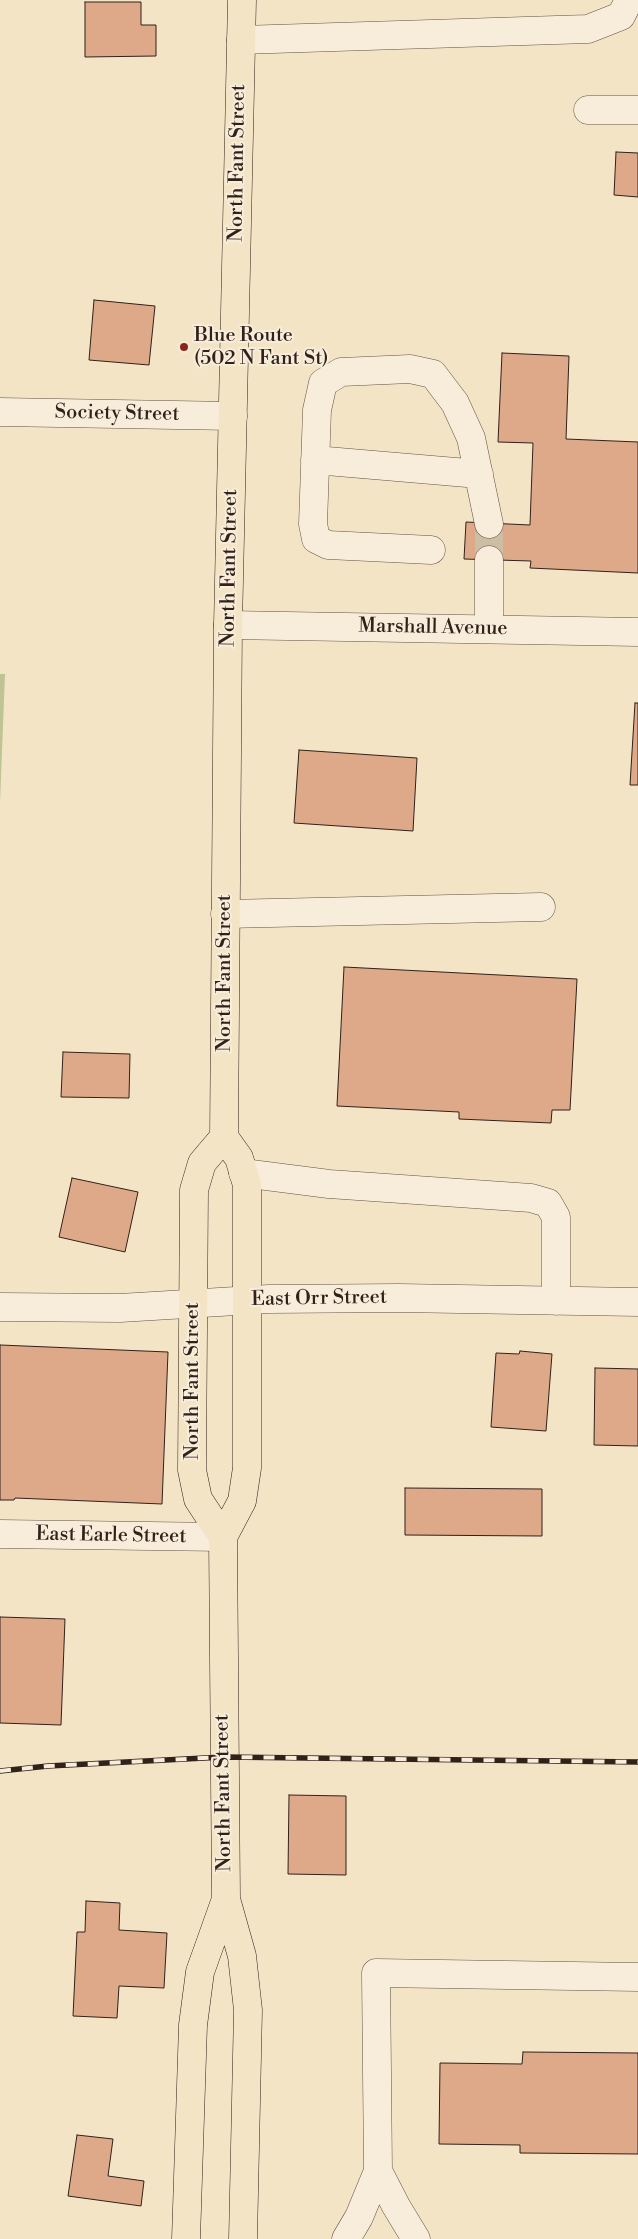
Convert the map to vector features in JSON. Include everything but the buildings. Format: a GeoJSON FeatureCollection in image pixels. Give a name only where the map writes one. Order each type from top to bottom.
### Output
{"type":"FeatureCollection","features":[{"type":"Feature","properties":{"kind":"main road","name":"North Fant Street"},"geometry":{"type":"LineString","coordinates":[[242,0],[228,625],[224,1137],[239,1158],[247,1185],[247,1468],[242,1502],[223,1537],[226,1899],[242,1956],[248,2010],[244,2239]]}},
{"type":"Feature","properties":{"kind":"main road","name":"North Fant Street"},"geometry":{"type":"LineString","coordinates":[[223,1537],[198,1499],[192,1470],[194,1190],[202,1163],[224,1137]]}},
{"type":"Feature","properties":{"kind":"main road","name":"North Fant Street"},"geometry":{"type":"LineString","coordinates":[[186,2239],[193,2025],[200,1972],[226,1899]]}},
{"type":"Feature","properties":{"kind":"street"},"geometry":{"type":"LineString","coordinates":[[241,40],[588,29],[621,16],[629,0]]}},
{"type":"Feature","properties":{"kind":"street"},"geometry":{"type":"LineString","coordinates":[[588,110],[638,110]]}},
{"type":"Feature","properties":{"kind":"street"},"geometry":{"type":"LineString","coordinates":[[431,550],[328,546],[316,539],[313,524],[317,410],[323,383],[340,372],[410,369],[433,374],[455,403],[471,438],[489,524]]}},
{"type":"Feature","properties":{"kind":"street","name":"Society Street"},"geometry":{"type":"LineString","coordinates":[[0,412],[233,416]]}},
{"type":"Feature","properties":{"kind":"street"},"geometry":{"type":"LineString","coordinates":[[316,460],[479,474]]}},
{"type":"Feature","properties":{"kind":"street"},"geometry":{"type":"LineString","coordinates":[[488,560],[489,629]]}},
{"type":"Feature","properties":{"kind":"street","name":"Marshall Avenue"},"geometry":{"type":"LineString","coordinates":[[228,625],[638,632]]}},
{"type":"Feature","properties":{"kind":"street"},"geometry":{"type":"LineString","coordinates":[[225,914],[540,907]]}},
{"type":"Feature","properties":{"kind":"street"},"geometry":{"type":"LineString","coordinates":[[243,1173],[329,1184],[532,1198],[548,1203],[556,1217],[556,1301]]}},
{"type":"Feature","properties":{"kind":"street","name":"East Orr Street"},"geometry":{"type":"LineString","coordinates":[[0,1307],[120,1308],[246,1300],[399,1298],[638,1302]]}},
{"type":"Feature","properties":{"kind":"street","name":"East Earle Street"},"geometry":{"type":"LineString","coordinates":[[0,1534],[223,1537]]}},
{"type":"Feature","properties":{"kind":"street"},"geometry":{"type":"LineString","coordinates":[[346,2239],[359,2218],[378,2171],[376,1973],[638,1977]]}},
{"type":"Feature","properties":{"kind":"street"},"geometry":{"type":"LineString","coordinates":[[378,2171],[416,2239]]}},
{"type":"Feature","properties":{"kind":"green space"},"geometry":{"type":"Polygon","coordinates":[[[0,674],[5,674],[0,803],[0,674]]]}},
{"type":"Feature","properties":{"kind":"tunnel"},"geometry":{"type":"LineString","coordinates":[[489,524],[489,560]]}},
{"type":"Feature","properties":{"kind":"railway"},"geometry":{"type":"LineString","coordinates":[[0,1771],[48,1766],[224,1757],[638,1762]]}},
{"type":"Feature","properties":{"kind":"place","name":"Blue Route (502 N Fant St)"},"geometry":{"type":"Point","coordinates":[184,347]}}]}
